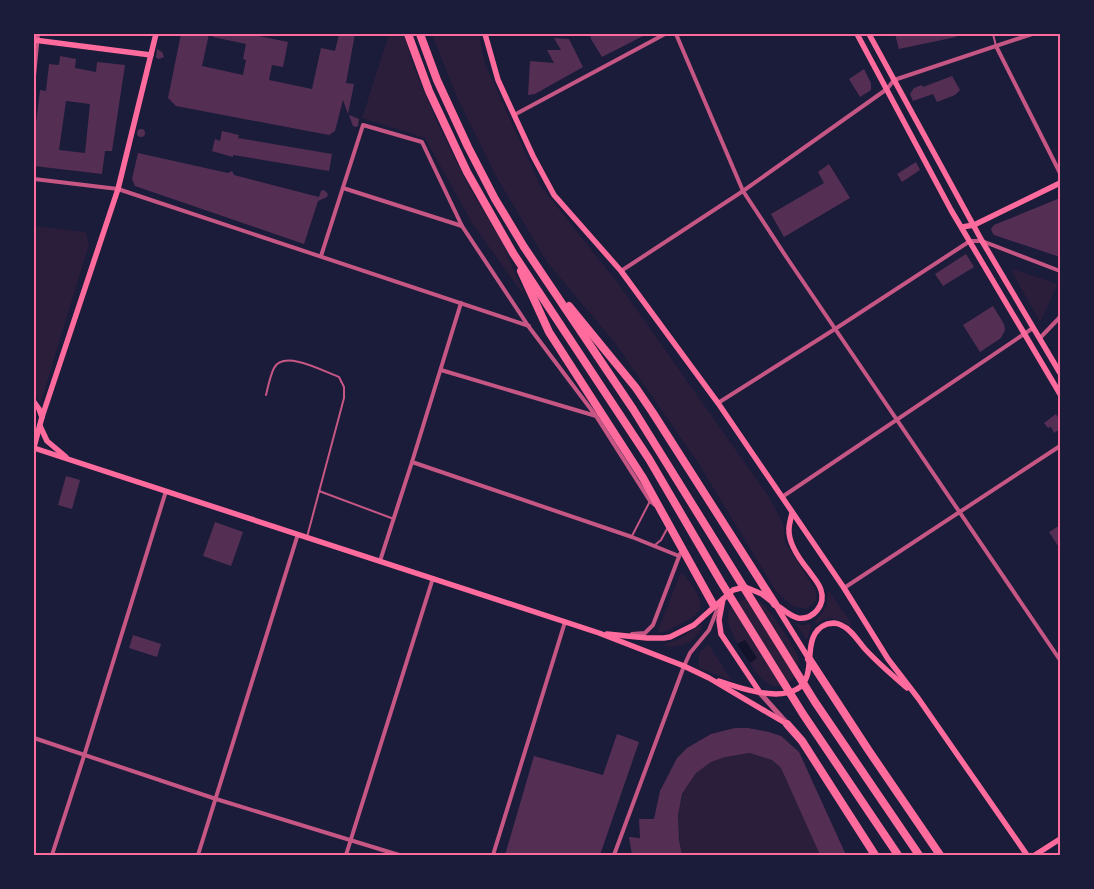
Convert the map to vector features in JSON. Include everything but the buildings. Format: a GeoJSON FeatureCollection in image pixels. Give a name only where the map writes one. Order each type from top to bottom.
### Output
{"type":"FeatureCollection","features":[{"type":"Feature","properties":{"kind":"highway"},"geometry":{"type":"LineString","coordinates":[[408,34],[429,91],[467,172],[513,254],[549,332],[662,511],[681,553],[715,608]]}},
{"type":"Feature","properties":{"kind":"highway"},"geometry":{"type":"LineString","coordinates":[[420,34],[437,80],[480,174],[524,247],[633,409],[815,702],[919,855]]}},
{"type":"Feature","properties":{"kind":"highway"},"geometry":{"type":"LineString","coordinates":[[513,254],[622,415],[721,582],[803,714],[898,855]]}},
{"type":"Feature","properties":{"kind":"highway"},"geometry":{"type":"LineString","coordinates":[[547,280],[636,388],[775,604]]}},
{"type":"Feature","properties":{"kind":"highway"},"geometry":{"type":"LineString","coordinates":[[809,659],[940,855]]}},
{"type":"Feature","properties":{"kind":"highway"},"geometry":{"type":"LineString","coordinates":[[787,724],[802,741],[875,855]]}},
{"type":"Feature","properties":{"kind":"main road"},"geometry":{"type":"LineString","coordinates":[[156,34],[118,189],[37,431],[34,448],[599,633],[684,666],[709,678],[787,724]]}},
{"type":"Feature","properties":{"kind":"main road"},"geometry":{"type":"LineString","coordinates":[[485,34],[498,80],[539,169],[554,195],[621,271],[718,403],[844,588],[888,659],[918,698],[1027,855]]}},
{"type":"Feature","properties":{"kind":"main road"},"geometry":{"type":"LineString","coordinates":[[857,34],[951,210],[1060,394]]}},
{"type":"Feature","properties":{"kind":"main road"},"geometry":{"type":"LineString","coordinates":[[869,34],[982,241],[1060,373]]}},
{"type":"Feature","properties":{"kind":"main road"},"geometry":{"type":"LineString","coordinates":[[36,38],[151,56]]}},
{"type":"Feature","properties":{"kind":"main road"},"geometry":{"type":"LineString","coordinates":[[962,227],[974,225],[1060,183]]}},
{"type":"Feature","properties":{"kind":"main road"},"geometry":{"type":"LineString","coordinates":[[1031,344],[1040,338]]}},
{"type":"Feature","properties":{"kind":"main road"},"geometry":{"type":"LineString","coordinates":[[34,402],[42,417]]}},
{"type":"Feature","properties":{"kind":"main road"},"geometry":{"type":"LineString","coordinates":[[37,431],[68,458]]}},
{"type":"Feature","properties":{"kind":"main road"},"geometry":{"type":"LineString","coordinates":[[599,633],[647,638],[670,637],[694,625],[733,590],[745,586],[762,594],[794,616],[804,618],[810,616],[816,612],[822,600],[821,588],[796,552],[789,529],[792,514]]}},
{"type":"Feature","properties":{"kind":"main road"},"geometry":{"type":"LineString","coordinates":[[719,620],[724,597]]}},
{"type":"Feature","properties":{"kind":"main road"},"geometry":{"type":"LineString","coordinates":[[775,604],[809,659]]}},
{"type":"Feature","properties":{"kind":"main road"},"geometry":{"type":"LineString","coordinates":[[715,608],[721,634],[759,691]]}},
{"type":"Feature","properties":{"kind":"main road"},"geometry":{"type":"LineString","coordinates":[[709,678],[778,695],[796,690],[804,681],[811,642],[815,632],[822,626],[831,623],[841,624],[878,662],[918,698]]}},
{"type":"Feature","properties":{"kind":"main road"},"geometry":{"type":"LineString","coordinates":[[1035,855],[1060,839]]}},
{"type":"Feature","properties":{"kind":"street"},"geometry":{"type":"LineString","coordinates":[[514,115],[665,34]]}},
{"type":"Feature","properties":{"kind":"street"},"geometry":{"type":"LineString","coordinates":[[676,34],[743,191],[1060,660]]}},
{"type":"Feature","properties":{"kind":"street"},"geometry":{"type":"LineString","coordinates":[[621,271],[743,191],[887,89],[894,80],[1032,34]]}},
{"type":"Feature","properties":{"kind":"street"},"geometry":{"type":"LineString","coordinates":[[34,76],[36,38]]}},
{"type":"Feature","properties":{"kind":"street"},"geometry":{"type":"LineString","coordinates":[[996,46],[1060,173]]}},
{"type":"Feature","properties":{"kind":"street"},"geometry":{"type":"LineString","coordinates":[[320,256],[362,125],[422,142],[462,226],[529,326],[596,416],[650,501],[662,511]]}},
{"type":"Feature","properties":{"kind":"street"},"geometry":{"type":"LineString","coordinates":[[34,179],[118,189],[529,326]]}},
{"type":"Feature","properties":{"kind":"street"},"geometry":{"type":"LineString","coordinates":[[343,188],[462,226]]}},
{"type":"Feature","properties":{"kind":"street"},"geometry":{"type":"LineString","coordinates":[[718,403],[970,241],[982,241],[1060,270]]}},
{"type":"Feature","properties":{"kind":"street"},"geometry":{"type":"LineString","coordinates":[[380,561],[461,303]]}},
{"type":"Feature","properties":{"kind":"street"},"geometry":{"type":"LineString","coordinates":[[1040,338],[1060,317]]}},
{"type":"Feature","properties":{"kind":"street"},"geometry":{"type":"LineString","coordinates":[[782,497],[1033,328]]}},
{"type":"Feature","properties":{"kind":"street"},"geometry":{"type":"LineString","coordinates":[[441,370],[596,416]]}},
{"type":"Feature","properties":{"kind":"street"},"geometry":{"type":"LineString","coordinates":[[844,588],[1060,446]]}},
{"type":"Feature","properties":{"kind":"street"},"geometry":{"type":"LineString","coordinates":[[412,462],[654,546],[681,553],[653,625],[645,633],[620,635]]}},
{"type":"Feature","properties":{"kind":"street"},"geometry":{"type":"LineString","coordinates":[[52,855],[166,491]]}},
{"type":"Feature","properties":{"kind":"street"},"geometry":{"type":"LineString","coordinates":[[198,855],[298,534]]}},
{"type":"Feature","properties":{"kind":"street"},"geometry":{"type":"LineString","coordinates":[[346,855],[433,578]]}},
{"type":"Feature","properties":{"kind":"street"},"geometry":{"type":"LineString","coordinates":[[614,855],[684,666],[690,653],[708,630],[715,608]]}},
{"type":"Feature","properties":{"kind":"street"},"geometry":{"type":"LineString","coordinates":[[493,855],[565,622]]}},
{"type":"Feature","properties":{"kind":"street"},"geometry":{"type":"LineString","coordinates":[[759,691],[787,724]]}},
{"type":"Feature","properties":{"kind":"street"},"geometry":{"type":"LineString","coordinates":[[34,738],[216,799],[399,855]]}},
{"type":"Feature","properties":{"kind":"lane"},"geometry":{"type":"LineString","coordinates":[[993,34],[996,46]]}},
{"type":"Feature","properties":{"kind":"lane"},"geometry":{"type":"LineString","coordinates":[[266,395],[274,367],[281,361],[293,360],[339,377],[344,387],[344,398],[307,537]]}},
{"type":"Feature","properties":{"kind":"lane"},"geometry":{"type":"LineString","coordinates":[[319,491],[394,519]]}},
{"type":"Feature","properties":{"kind":"lane"},"geometry":{"type":"LineString","coordinates":[[632,537],[650,501]]}},
{"type":"Feature","properties":{"kind":"lane"},"geometry":{"type":"LineString","coordinates":[[654,546],[661,540],[669,525]]}},
{"type":"Feature","properties":{"kind":"shaded area"},"geometry":{"type":"Polygon","coordinates":[[[389,34],[404,34],[413,65],[437,122],[468,185],[501,240],[526,298],[473,225],[425,138],[362,118],[389,34]]]}},
{"type":"Feature","properties":{"kind":"shaded area"},"geometry":{"type":"Polygon","coordinates":[[[432,34],[479,34],[485,64],[540,185],[620,286],[769,497],[783,524],[785,542],[816,591],[816,601],[806,609],[792,606],[776,591],[697,461],[615,343],[547,262],[496,176],[456,95],[432,34]]]}},
{"type":"Feature","properties":{"kind":"shaded area"},"geometry":{"type":"Polygon","coordinates":[[[34,226],[86,232],[89,244],[41,402],[34,395],[34,226]]]}},
{"type":"Feature","properties":{"kind":"shaded area"},"geometry":{"type":"Polygon","coordinates":[[[1013,269],[1058,284],[1041,320],[1039,320],[1012,272],[1013,269]]]}},
{"type":"Feature","properties":{"kind":"shaded area"},"geometry":{"type":"Polygon","coordinates":[[[681,572],[697,594],[701,609],[693,617],[663,633],[659,632],[658,630],[681,572]]]}},
{"type":"Feature","properties":{"kind":"shaded area"},"geometry":{"type":"Polygon","coordinates":[[[828,590],[852,624],[850,626],[837,619],[824,620],[816,624],[814,621],[826,608],[828,590]]]}},
{"type":"Feature","properties":{"kind":"shaded area"},"geometry":{"type":"Polygon","coordinates":[[[748,598],[755,599],[766,607],[796,652],[799,662],[797,671],[793,679],[785,685],[773,686],[760,677],[731,631],[728,615],[731,608],[737,602],[748,598]]]}},
{"type":"Feature","properties":{"kind":"shaded area"},"geometry":{"type":"Polygon","coordinates":[[[703,623],[697,635],[682,646],[669,647],[662,645],[679,639],[703,623]]]}},
{"type":"Feature","properties":{"kind":"shaded area"},"geometry":{"type":"Polygon","coordinates":[[[809,623],[811,626],[807,640],[796,624],[804,625],[809,623]]]}},
{"type":"Feature","properties":{"kind":"shaded area"},"geometry":{"type":"Polygon","coordinates":[[[745,640],[757,658],[750,663],[737,644],[745,640]]]}},
{"type":"Feature","properties":{"kind":"shaded area"},"geometry":{"type":"Polygon","coordinates":[[[708,644],[732,681],[699,668],[699,654],[708,644]]]}},
{"type":"Feature","properties":{"kind":"shaded area"},"geometry":{"type":"Polygon","coordinates":[[[750,753],[772,760],[781,768],[820,855],[682,855],[679,815],[685,790],[691,779],[699,770],[711,762],[725,757],[750,753]]]}}]}
